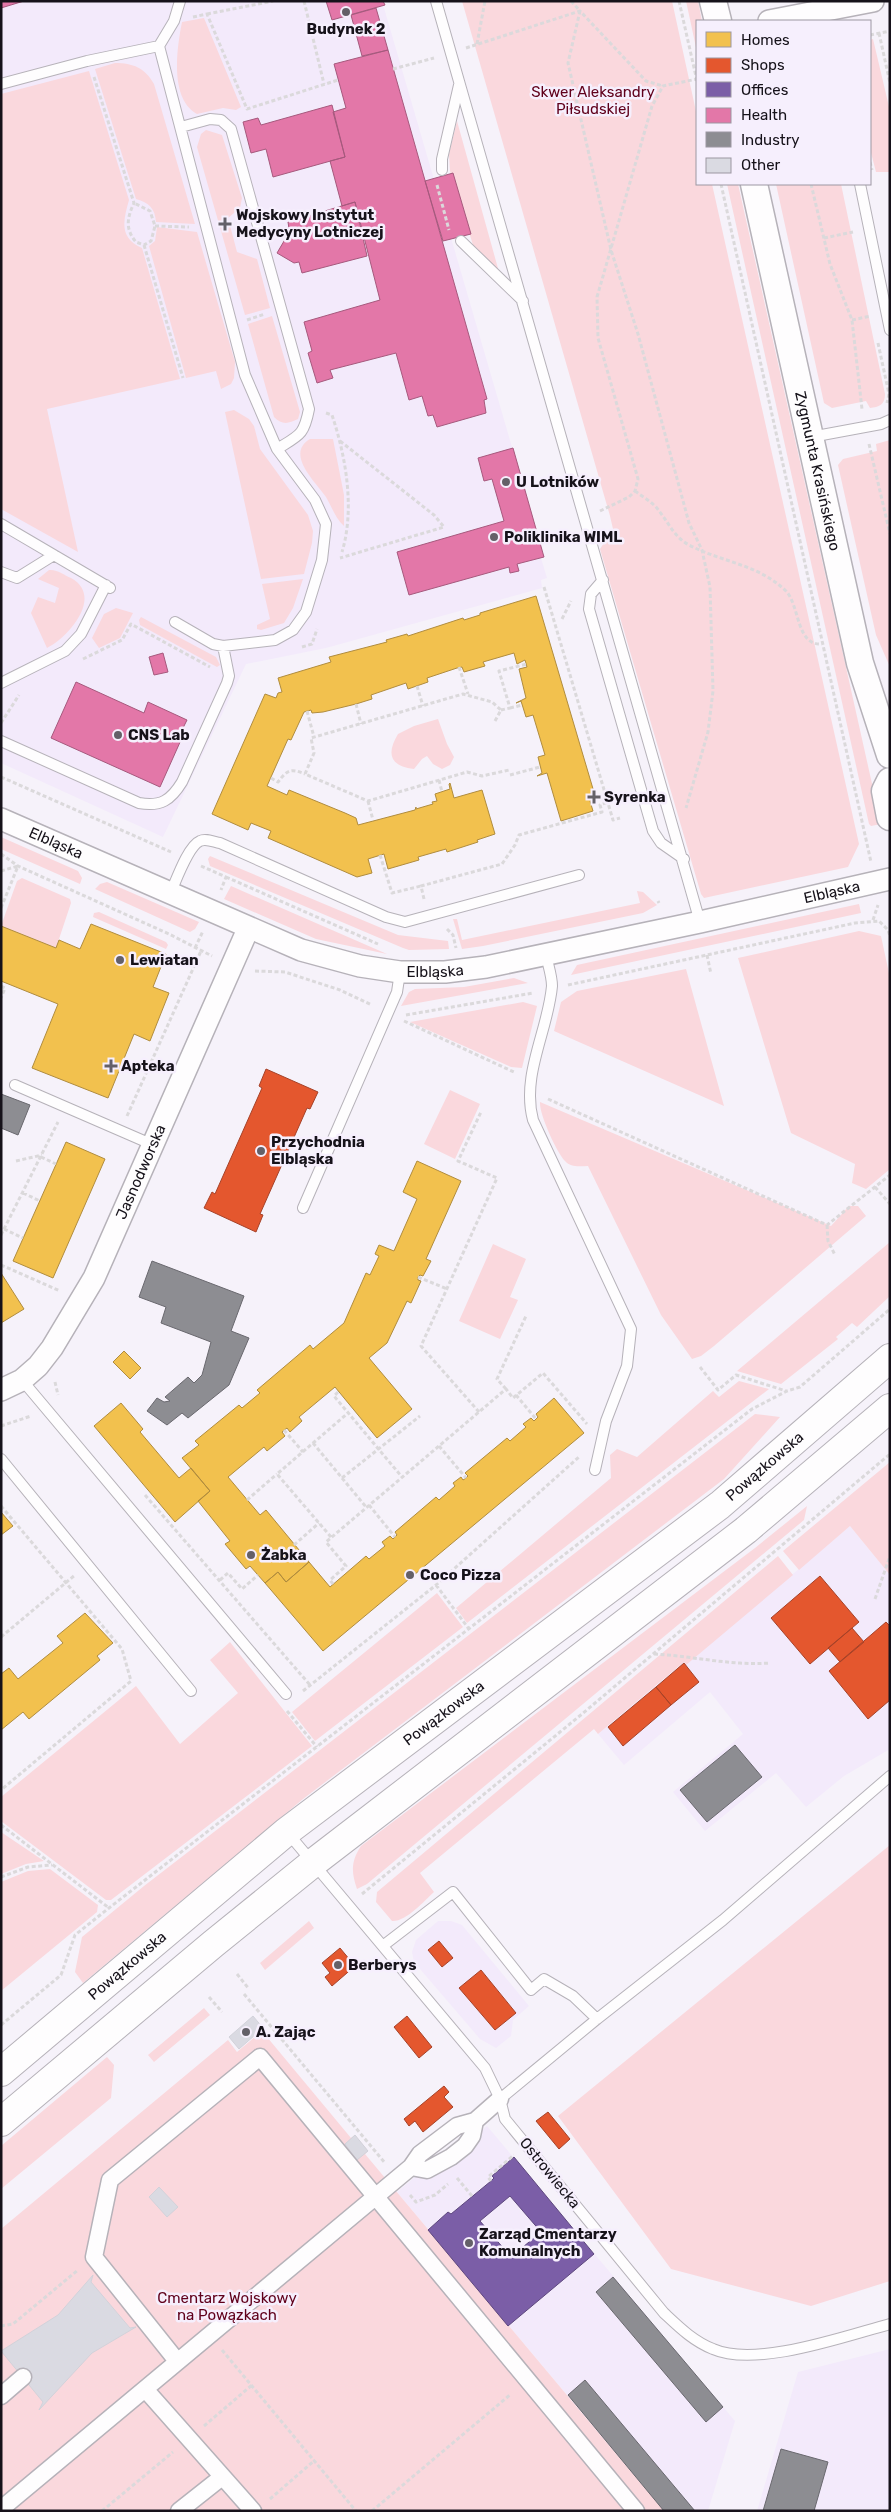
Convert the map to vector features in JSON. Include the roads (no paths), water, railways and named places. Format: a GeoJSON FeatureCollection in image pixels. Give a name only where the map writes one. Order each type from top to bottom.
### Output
{"type":"FeatureCollection","features":[{"type":"Feature","properties":{"kind":"main road","name":"Powązkowska"},"geometry":{"type":"LineString","coordinates":[[1,2072],[286,1832],[720,1505],[890,1358]]}},
{"type":"Feature","properties":{"kind":"main road"},"geometry":{"type":"LineString","coordinates":[[1,2122],[213,1944],[313,1863],[746,1530],[890,1408]]}},
{"type":"Feature","properties":{"kind":"street"},"geometry":{"type":"LineString","coordinates":[[713,1],[718,20]]}},
{"type":"Feature","properties":{"kind":"street"},"geometry":{"type":"LineString","coordinates":[[774,20],[873,1]]}},
{"type":"Feature","properties":{"kind":"street","name":"Zygmunta Krasińskiego"},"geometry":{"type":"LineString","coordinates":[[754,185],[860,663],[890,755]]}},
{"type":"Feature","properties":{"kind":"street"},"geometry":{"type":"LineString","coordinates":[[890,781],[885,791],[890,817]]}},
{"type":"Feature","properties":{"kind":"street","name":"Elbląska"},"geometry":{"type":"LineString","coordinates":[[1,819],[248,929],[321,956],[360,966],[400,972],[466,970],[546,955],[883,881]]}},
{"type":"Feature","properties":{"kind":"street","name":"Jasnodworska"},"geometry":{"type":"LineString","coordinates":[[1,1390],[22,1380],[52,1348],[94,1278],[151,1144],[248,929]]}},
{"type":"Feature","properties":{"kind":"street"},"geometry":{"type":"LineString","coordinates":[[177,2361],[94,2257],[110,2180],[260,2057],[636,2511]]}},
{"type":"Feature","properties":{"kind":"street"},"geometry":{"type":"LineString","coordinates":[[1,2509],[411,2167],[420,2154],[457,2126],[475,2121],[500,2099]]}},
{"type":"Feature","properties":{"kind":"street"},"geometry":{"type":"LineString","coordinates":[[1,2396],[23,2377]]}},
{"type":"Feature","properties":{"kind":"street"},"geometry":{"type":"LineString","coordinates":[[145,2389],[222,2476],[259,2508]]}},
{"type":"Feature","properties":{"kind":"street"},"geometry":{"type":"LineString","coordinates":[[180,2511],[222,2476]]}},
{"type":"Feature","properties":{"kind":"lane"},"geometry":{"type":"LineString","coordinates":[[174,622],[213,644],[223,646],[275,640],[293,630],[306,612],[322,560],[326,524],[315,500],[277,449],[246,375],[159,46],[174,21],[180,1]]}},
{"type":"Feature","properties":{"kind":"lane"},"geometry":{"type":"LineString","coordinates":[[436,1],[684,859],[700,922]]}},
{"type":"Feature","properties":{"kind":"lane"},"geometry":{"type":"LineString","coordinates":[[1,84],[87,61],[159,46]]}},
{"type":"Feature","properties":{"kind":"lane"},"geometry":{"type":"LineString","coordinates":[[442,170],[442,160],[460,82]]}},
{"type":"Feature","properties":{"kind":"lane"},"geometry":{"type":"LineString","coordinates":[[180,127],[210,119],[221,120],[231,129],[309,409],[305,429],[297,437],[277,449]]}},
{"type":"Feature","properties":{"kind":"lane"},"geometry":{"type":"LineString","coordinates":[[860,185],[890,330]]}},
{"type":"Feature","properties":{"kind":"lane"},"geometry":{"type":"LineString","coordinates":[[461,240],[523,301]]}},
{"type":"Feature","properties":{"kind":"lane"},"geometry":{"type":"LineString","coordinates":[[810,437],[880,424],[890,420]]}},
{"type":"Feature","properties":{"kind":"lane"},"geometry":{"type":"LineString","coordinates":[[1,524],[109,587],[81,634],[65,652],[1,683]]}},
{"type":"Feature","properties":{"kind":"lane"},"geometry":{"type":"LineString","coordinates":[[1,572],[17,578],[54,555]]}},
{"type":"Feature","properties":{"kind":"lane"},"geometry":{"type":"LineString","coordinates":[[603,580],[591,594],[589,609],[653,831],[661,843],[684,859]]}},
{"type":"Feature","properties":{"kind":"lane"},"geometry":{"type":"LineString","coordinates":[[1,741],[139,803],[155,804],[164,802],[174,794],[182,782],[227,683],[227,667],[223,646]]}},
{"type":"Feature","properties":{"kind":"lane"},"geometry":{"type":"LineString","coordinates":[[170,894],[186,859],[199,841],[212,841],[386,917],[405,922],[579,875]]}},
{"type":"Feature","properties":{"kind":"lane"},"geometry":{"type":"LineString","coordinates":[[546,955],[552,986],[531,1083],[530,1108],[533,1120],[631,1329],[627,1366],[606,1421],[595,1470]]}},
{"type":"Feature","properties":{"kind":"lane"},"geometry":{"type":"LineString","coordinates":[[303,1208],[398,992],[400,972]]}},
{"type":"Feature","properties":{"kind":"lane"},"geometry":{"type":"LineString","coordinates":[[15,1084],[151,1144]]}},
{"type":"Feature","properties":{"kind":"lane"},"geometry":{"type":"LineString","coordinates":[[22,1380],[286,1694]]}},
{"type":"Feature","properties":{"kind":"lane"},"geometry":{"type":"LineString","coordinates":[[1,1459],[191,1691]]}},
{"type":"Feature","properties":{"kind":"lane"},"geometry":{"type":"LineString","coordinates":[[500,2099],[596,2019],[723,1920],[890,1776]]}},
{"type":"Feature","properties":{"kind":"lane","name":"Ostrowiecka"},"geometry":{"type":"LineString","coordinates":[[286,1832],[384,1945],[485,2068],[500,2099],[505,2119],[664,2313],[688,2336],[714,2350],[745,2355],[801,2349],[890,2324]]}},
{"type":"Feature","properties":{"kind":"lane"},"geometry":{"type":"LineString","coordinates":[[384,1945],[453,1892],[531,1990],[544,1979],[573,1996],[596,2019]]}},
{"type":"Feature","properties":{"kind":"place","name":"Budynek 2"},"geometry":{"type":"Point","coordinates":[346,12]}},
{"type":"Feature","properties":{"kind":"place","name":"Wojskowy Instytut Medycyny Lotniczej"},"geometry":{"type":"Point","coordinates":[225,224]}},
{"type":"Feature","properties":{"kind":"place","name":"U Lotników"},"geometry":{"type":"Point","coordinates":[506,482]}},
{"type":"Feature","properties":{"kind":"place","name":"Poliklinika WIML"},"geometry":{"type":"Point","coordinates":[494,537]}},
{"type":"Feature","properties":{"kind":"place","name":"CNS Lab"},"geometry":{"type":"Point","coordinates":[118,735]}},
{"type":"Feature","properties":{"kind":"place","name":"Syrenka"},"geometry":{"type":"Point","coordinates":[594,797]}},
{"type":"Feature","properties":{"kind":"place","name":"Lewiatan"},"geometry":{"type":"Point","coordinates":[120,960]}},
{"type":"Feature","properties":{"kind":"place","name":"Apteka"},"geometry":{"type":"Point","coordinates":[111,1066]}},
{"type":"Feature","properties":{"kind":"place","name":"Przychodnia Elbląska"},"geometry":{"type":"Point","coordinates":[261,1151]}},
{"type":"Feature","properties":{"kind":"place","name":"Żabka"},"geometry":{"type":"Point","coordinates":[251,1555]}},
{"type":"Feature","properties":{"kind":"place","name":"Coco Pizza"},"geometry":{"type":"Point","coordinates":[410,1575]}},
{"type":"Feature","properties":{"kind":"place","name":"Berberys"},"geometry":{"type":"Point","coordinates":[338,1965]}},
{"type":"Feature","properties":{"kind":"place","name":"A. Zając"},"geometry":{"type":"Point","coordinates":[246,2032]}},
{"type":"Feature","properties":{"kind":"place","name":"Zarząd Cmentarzy Komunalnych"},"geometry":{"type":"Point","coordinates":[469,2243]}},
{"type":"Feature","properties":{"kind":"park label","name":"Skwer Aleksandry Piłsudskiej"},"geometry":{"type":"Point","coordinates":[593,100]}},
{"type":"Feature","properties":{"kind":"park label","name":"Cmentarz Wojskowy na Powązkach"},"geometry":{"type":"Point","coordinates":[227,2306]}}]}
